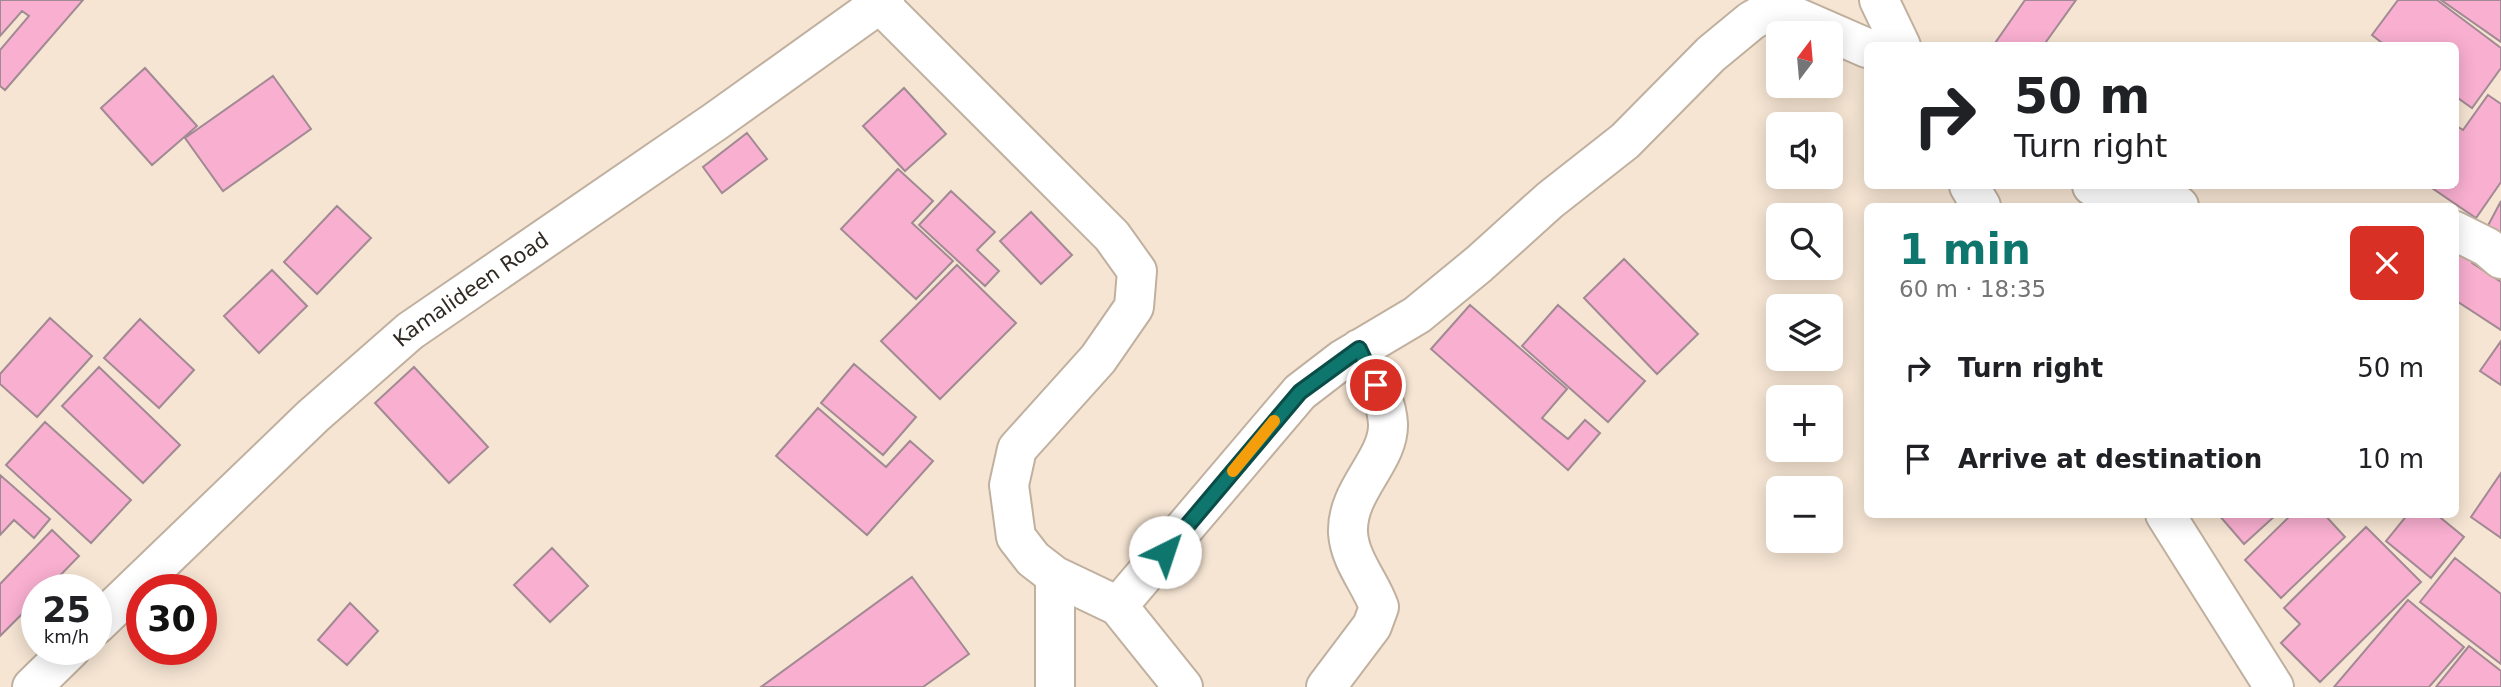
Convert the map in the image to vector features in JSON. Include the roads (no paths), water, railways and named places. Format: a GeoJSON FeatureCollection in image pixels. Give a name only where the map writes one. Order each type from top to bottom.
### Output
{"type":"FeatureCollection","features":[{"type":"Feature","properties":{"kind":"street"},"geometry":{"type":"LineString","coordinates":[[1879,0],[1899,42]]}},
{"type":"Feature","properties":{"kind":"street"},"geometry":{"type":"LineString","coordinates":[[881,1],[1112,236],[1137,271],[1134,307],[1098,359],[1017,449],[1009,485],[1016,537],[1033,559],[1055,576],[1118,606],[1183,687]]}},
{"type":"Feature","properties":{"kind":"street","name":"Kamalideen Road"},"geometry":{"type":"LineString","coordinates":[[112,610],[313,416],[410,331],[716,121],[881,1]]}},
{"type":"Feature","properties":{"kind":"street"},"geometry":{"type":"LineString","coordinates":[[1118,606],[1300,392],[1359,349],[1417,315],[1479,264],[1550,200],[1626,141],[1711,54],[1751,21],[1768,11],[1787,13],[1864,47]]}},
{"type":"Feature","properties":{"kind":"street"},"geometry":{"type":"LineString","coordinates":[[2102,189],[2163,203]]}},
{"type":"Feature","properties":{"kind":"street"},"geometry":{"type":"LineString","coordinates":[[2459,233],[2487,247],[2501,259]]}},
{"type":"Feature","properties":{"kind":"street"},"geometry":{"type":"LineString","coordinates":[[1326,687],[1372,626],[1379,607],[1353,556],[1348,534],[1350,507],[1380,452],[1388,426],[1384,403],[1359,349]]}},
{"type":"Feature","properties":{"kind":"street"},"geometry":{"type":"LineString","coordinates":[[2168,518],[2274,687]]}},
{"type":"Feature","properties":{"kind":"street"},"geometry":{"type":"LineString","coordinates":[[1055,576],[1055,687]]}},
{"type":"Feature","properties":{"kind":"street"},"geometry":{"type":"LineString","coordinates":[[32,687],[55,665]]}}]}
